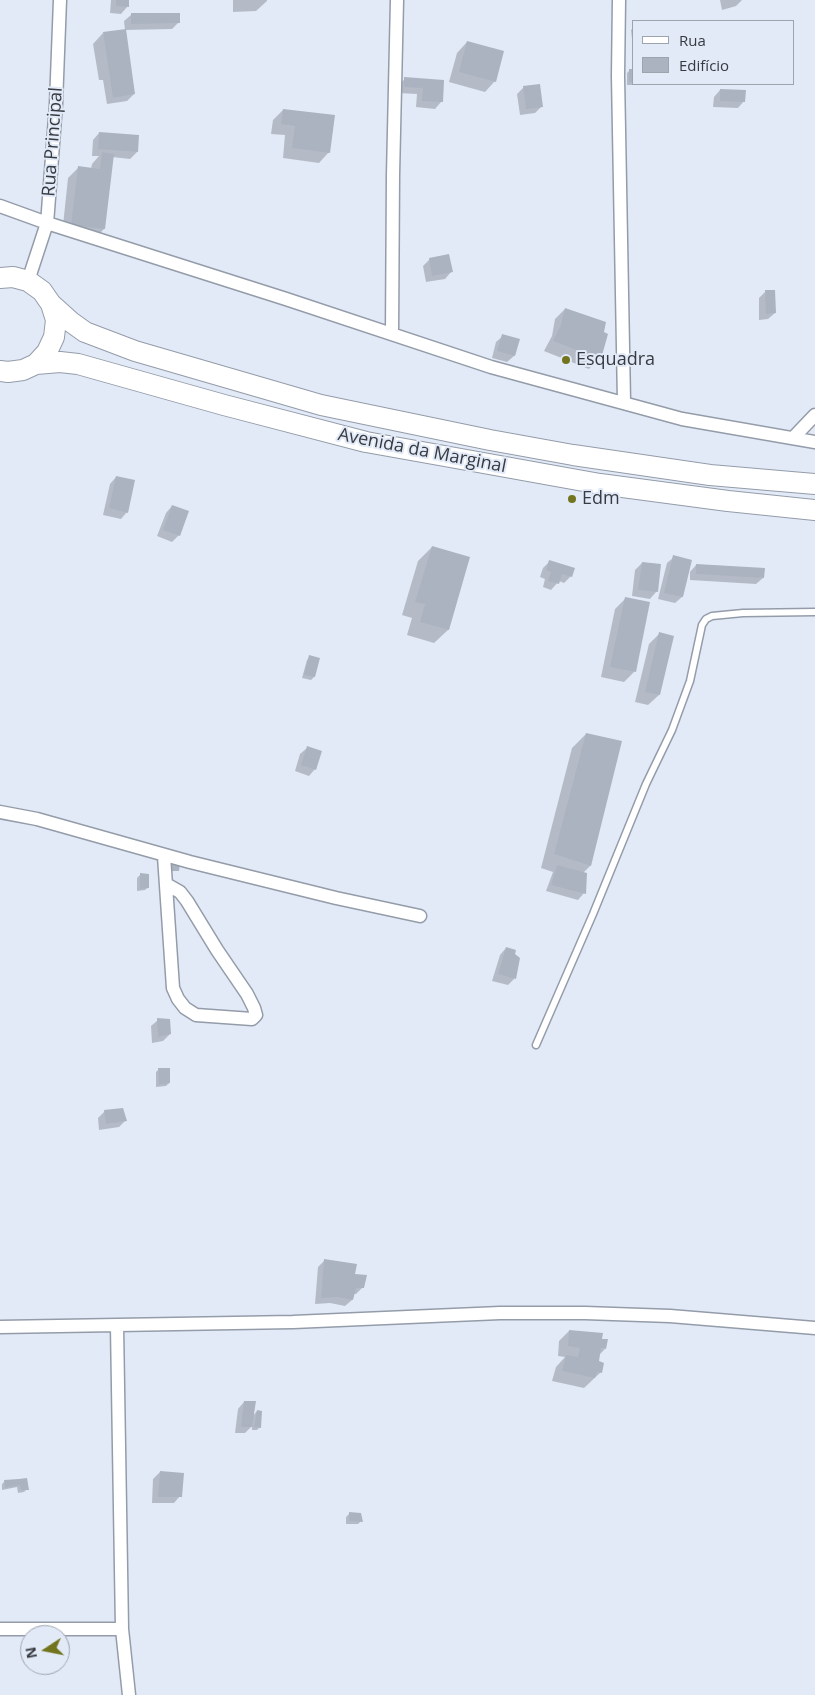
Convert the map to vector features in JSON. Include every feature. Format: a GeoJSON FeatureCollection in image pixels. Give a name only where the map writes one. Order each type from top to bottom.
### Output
{"type":"FeatureCollection","features":[{"type":"Feature","properties":{"kind":"main road"},"geometry":{"type":"LineString","coordinates":[[0,278],[13,277],[28,281]]}},
{"type":"Feature","properties":{"kind":"main road","name":"Avenida da Marginal"},"geometry":{"type":"LineString","coordinates":[[28,281],[42,291],[51,304],[85,332],[135,351],[321,404],[490,440],[564,453],[710,475],[815,484]]}},
{"type":"Feature","properties":{"kind":"main road"},"geometry":{"type":"LineString","coordinates":[[36,364],[48,352],[54,337],[56,320],[51,304]]}},
{"type":"Feature","properties":{"kind":"main road","name":"Avenida da Marginal"},"geometry":{"type":"LineString","coordinates":[[0,371],[23,370],[36,364],[60,362],[78,364],[366,442],[600,484],[728,501],[815,510]]}},
{"type":"Feature","properties":{"kind":"street","name":"Rua Principal"},"geometry":{"type":"LineString","coordinates":[[28,281],[47,223],[56,104],[60,0]]}},
{"type":"Feature","properties":{"kind":"street"},"geometry":{"type":"LineString","coordinates":[[392,334],[392,175],[397,0]]}},
{"type":"Feature","properties":{"kind":"street"},"geometry":{"type":"LineString","coordinates":[[620,0],[618,76],[624,402]]}},
{"type":"Feature","properties":{"kind":"street"},"geometry":{"type":"LineString","coordinates":[[0,206],[47,223],[491,367],[682,419],[815,442]]}},
{"type":"Feature","properties":{"kind":"street"},"geometry":{"type":"LineString","coordinates":[[793,438],[815,415]]}},
{"type":"Feature","properties":{"kind":"street"},"geometry":{"type":"LineString","coordinates":[[0,812],[37,820],[164,856],[336,898],[420,916]]}},
{"type":"Feature","properties":{"kind":"street"},"geometry":{"type":"LineString","coordinates":[[164,856],[173,988],[178,999],[185,1008],[196,1015],[252,1019],[256,1015],[247,994],[187,901],[180,892],[166,884]]}},
{"type":"Feature","properties":{"kind":"street"},"geometry":{"type":"LineString","coordinates":[[0,1327],[302,1321],[500,1313],[585,1313],[670,1316],[815,1328]]}},
{"type":"Feature","properties":{"kind":"street"},"geometry":{"type":"LineString","coordinates":[[117,1326],[122,1629],[129,1695]]}},
{"type":"Feature","properties":{"kind":"street"},"geometry":{"type":"LineString","coordinates":[[0,1629],[122,1629]]}},
{"type":"Feature","properties":{"kind":"lane"},"geometry":{"type":"LineString","coordinates":[[536,1045],[593,914],[646,784],[672,730],[690,681],[702,625],[706,619],[712,616],[743,613],[815,612]]}},
{"type":"Feature","properties":{"kind":"building"},"geometry":{"type":"Polygon","coordinates":[[[116,0],[129,0],[129,7],[116,6],[116,0]]]}},
{"type":"Feature","properties":{"kind":"building"},"geometry":{"type":"Polygon","coordinates":[[[131,13],[180,13],[180,23],[131,24],[131,13]]]}},
{"type":"Feature","properties":{"kind":"building"},"geometry":{"type":"Polygon","coordinates":[[[126,29],[135,94],[113,98],[103,32],[126,29]]]}},
{"type":"Feature","properties":{"kind":"building"},"geometry":{"type":"Polygon","coordinates":[[[467,41],[504,51],[496,82],[459,72],[467,41]]]}},
{"type":"Feature","properties":{"kind":"building"},"geometry":{"type":"Polygon","coordinates":[[[629,69],[632,69],[632,82],[629,82],[629,69]]]}},
{"type":"Feature","properties":{"kind":"building"},"geometry":{"type":"Polygon","coordinates":[[[404,77],[444,80],[443,102],[422,101],[423,88],[404,87],[404,77]]]}},
{"type":"Feature","properties":{"kind":"building"},"geometry":{"type":"Polygon","coordinates":[[[540,84],[543,107],[526,109],[523,86],[540,84]]]}},
{"type":"Feature","properties":{"kind":"building"},"geometry":{"type":"Polygon","coordinates":[[[720,89],[746,90],[745,102],[720,101],[720,89]]]}},
{"type":"Feature","properties":{"kind":"building"},"geometry":{"type":"Polygon","coordinates":[[[283,109],[335,115],[330,153],[292,148],[295,126],[281,124],[283,109]]]}},
{"type":"Feature","properties":{"kind":"building"},"geometry":{"type":"Polygon","coordinates":[[[99,132],[139,135],[138,152],[98,149],[99,132]]]}},
{"type":"Feature","properties":{"kind":"building"},"geometry":{"type":"Polygon","coordinates":[[[102,152],[114,154],[105,229],[71,225],[78,166],[100,169],[102,152]]]}},
{"type":"Feature","properties":{"kind":"building"},"geometry":{"type":"Polygon","coordinates":[[[449,254],[453,272],[432,276],[429,258],[449,254]]]}},
{"type":"Feature","properties":{"kind":"building"},"geometry":{"type":"Polygon","coordinates":[[[765,290],[775,290],[776,313],[766,314],[765,290]]]}},
{"type":"Feature","properties":{"kind":"building"},"geometry":{"type":"Polygon","coordinates":[[[565,308],[606,322],[604,332],[608,334],[601,359],[553,341],[561,325],[565,308]]]}},
{"type":"Feature","properties":{"kind":"building"},"geometry":{"type":"Polygon","coordinates":[[[502,334],[520,339],[515,356],[497,351],[502,334]]]}},
{"type":"Feature","properties":{"kind":"building"},"geometry":{"type":"Polygon","coordinates":[[[116,476],[135,480],[128,513],[109,508],[116,476]]]}},
{"type":"Feature","properties":{"kind":"building"},"geometry":{"type":"Polygon","coordinates":[[[172,505],[189,511],[180,536],[163,530],[172,505]]]}},
{"type":"Feature","properties":{"kind":"building"},"geometry":{"type":"Polygon","coordinates":[[[432,546],[470,557],[449,630],[420,622],[425,604],[415,602],[432,546]]]}},
{"type":"Feature","properties":{"kind":"building"},"geometry":{"type":"Polygon","coordinates":[[[673,555],[692,560],[683,597],[664,593],[673,555]]]}},
{"type":"Feature","properties":{"kind":"building"},"geometry":{"type":"Polygon","coordinates":[[[549,560],[575,568],[572,577],[562,574],[559,584],[548,581],[551,572],[546,570],[549,560]]]}},
{"type":"Feature","properties":{"kind":"building"},"geometry":{"type":"Polygon","coordinates":[[[642,562],[661,564],[658,592],[638,590],[642,562]]]}},
{"type":"Feature","properties":{"kind":"building"},"geometry":{"type":"Polygon","coordinates":[[[696,564],[765,568],[764,578],[696,574],[696,564]]]}},
{"type":"Feature","properties":{"kind":"building"},"geometry":{"type":"Polygon","coordinates":[[[625,597],[650,602],[636,672],[610,667],[625,597]]]}},
{"type":"Feature","properties":{"kind":"building"},"geometry":{"type":"Polygon","coordinates":[[[659,632],[674,636],[660,695],[645,692],[659,632]]]}},
{"type":"Feature","properties":{"kind":"building"},"geometry":{"type":"Polygon","coordinates":[[[309,655],[320,658],[315,677],[304,675],[309,655]]]}},
{"type":"Feature","properties":{"kind":"building"},"geometry":{"type":"Polygon","coordinates":[[[586,733],[622,741],[591,866],[554,854],[586,733]]]}},
{"type":"Feature","properties":{"kind":"building"},"geometry":{"type":"Polygon","coordinates":[[[307,746],[322,751],[316,770],[301,765],[307,746]]]}},
{"type":"Feature","properties":{"kind":"building"},"geometry":{"type":"Polygon","coordinates":[[[166,860],[180,863],[179,871],[166,871],[166,860]]]}},
{"type":"Feature","properties":{"kind":"building"},"geometry":{"type":"Polygon","coordinates":[[[557,865],[587,873],[586,894],[551,885],[557,865]]]}},
{"type":"Feature","properties":{"kind":"building"},"geometry":{"type":"Polygon","coordinates":[[[140,873],[149,874],[149,888],[140,889],[140,873]]]}},
{"type":"Feature","properties":{"kind":"building"},"geometry":{"type":"Polygon","coordinates":[[[506,947],[516,950],[515,954],[520,958],[516,979],[498,974],[506,947]]]}},
{"type":"Feature","properties":{"kind":"building"},"geometry":{"type":"Polygon","coordinates":[[[157,1018],[170,1019],[171,1034],[158,1037],[157,1018]]]}},
{"type":"Feature","properties":{"kind":"building"},"geometry":{"type":"Polygon","coordinates":[[[158,1068],[170,1068],[170,1083],[159,1085],[158,1068]]]}},
{"type":"Feature","properties":{"kind":"building"},"geometry":{"type":"Polygon","coordinates":[[[123,1108],[127,1121],[106,1124],[104,1110],[123,1108]]]}},
{"type":"Feature","properties":{"kind":"building"},"geometry":{"type":"Polygon","coordinates":[[[324,1259],[357,1264],[355,1274],[367,1275],[364,1288],[356,1288],[353,1300],[337,1297],[321,1298],[324,1259]]]}},
{"type":"Feature","properties":{"kind":"building"},"geometry":{"type":"Polygon","coordinates":[[[569,1330],[603,1333],[602,1339],[608,1339],[606,1349],[601,1348],[599,1361],[604,1363],[602,1373],[597,1372],[595,1378],[562,1371],[566,1355],[578,1357],[580,1348],[568,1346],[569,1330]]]}},
{"type":"Feature","properties":{"kind":"building"},"geometry":{"type":"Polygon","coordinates":[[[244,1401],[256,1401],[252,1427],[241,1427],[244,1401]]]}},
{"type":"Feature","properties":{"kind":"building"},"geometry":{"type":"Polygon","coordinates":[[[257,1410],[262,1411],[261,1428],[254,1427],[257,1410]]]}},
{"type":"Feature","properties":{"kind":"building"},"geometry":{"type":"Polygon","coordinates":[[[160,1471],[184,1473],[182,1497],[158,1497],[160,1471]]]}},
{"type":"Feature","properties":{"kind":"building"},"geometry":{"type":"Polygon","coordinates":[[[27,1478],[29,1490],[21,1490],[20,1485],[5,1488],[4,1480],[27,1478]]]}},
{"type":"Feature","properties":{"kind":"building"},"geometry":{"type":"Polygon","coordinates":[[[349,1512],[361,1513],[363,1522],[349,1521],[349,1512]]]}},
{"type":"Feature","properties":{"kind":"place","name":"Esquadra"},"geometry":{"type":"Point","coordinates":[566,360]}},
{"type":"Feature","properties":{"kind":"place","name":"Edm"},"geometry":{"type":"Point","coordinates":[572,499]}}]}
